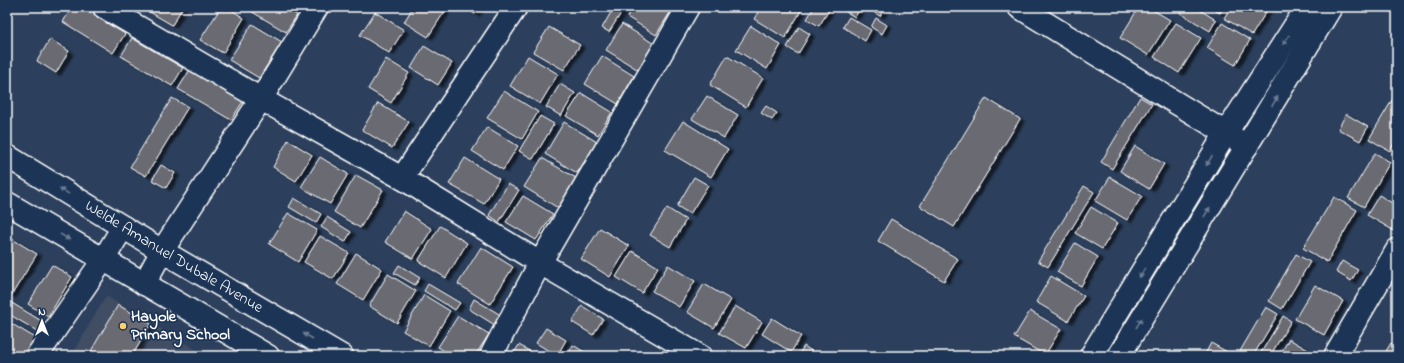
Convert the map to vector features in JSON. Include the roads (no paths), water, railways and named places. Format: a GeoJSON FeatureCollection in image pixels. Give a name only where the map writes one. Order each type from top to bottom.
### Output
{"type":"FeatureCollection","features":[{"type":"Feature","properties":{"kind":"street"},"geometry":{"type":"LineString","coordinates":[[104,7],[261,99],[402,178],[540,263],[700,356]]}},
{"type":"Feature","properties":{"kind":"street"},"geometry":{"type":"LineString","coordinates":[[144,284],[162,251],[261,99],[316,7]]}},
{"type":"Feature","properties":{"kind":"street"},"geometry":{"type":"LineString","coordinates":[[402,178],[516,7]]}},
{"type":"Feature","properties":{"kind":"street"},"geometry":{"type":"LineString","coordinates":[[491,356],[540,263],[688,7]]}},
{"type":"Feature","properties":{"kind":"street"},"geometry":{"type":"LineString","coordinates":[[1019,7],[1247,146]]}},
{"type":"Feature","properties":{"kind":"street"},"geometry":{"type":"LineString","coordinates":[[1091,356],[1226,133],[1307,7]]}},
{"type":"Feature","properties":{"kind":"street"},"geometry":{"type":"LineString","coordinates":[[1119,356],[1331,7]]}},
{"type":"Feature","properties":{"kind":"street","name":"Welde Amanuel Dubale Avenue"},"geometry":{"type":"LineString","coordinates":[[7,156],[162,251],[342,356]]}},
{"type":"Feature","properties":{"kind":"street"},"geometry":{"type":"LineString","coordinates":[[7,203],[268,356]]}},
{"type":"Feature","properties":{"kind":"street"},"geometry":{"type":"LineString","coordinates":[[37,356],[103,260],[123,227]]}},
{"type":"Feature","properties":{"kind":"street"},"geometry":{"type":"LineString","coordinates":[[1335,356],[1397,250]]}},
{"type":"Feature","properties":{"kind":"place","name":"Hayole Primary School"},"geometry":{"type":"Point","coordinates":[123,326]}}]}
